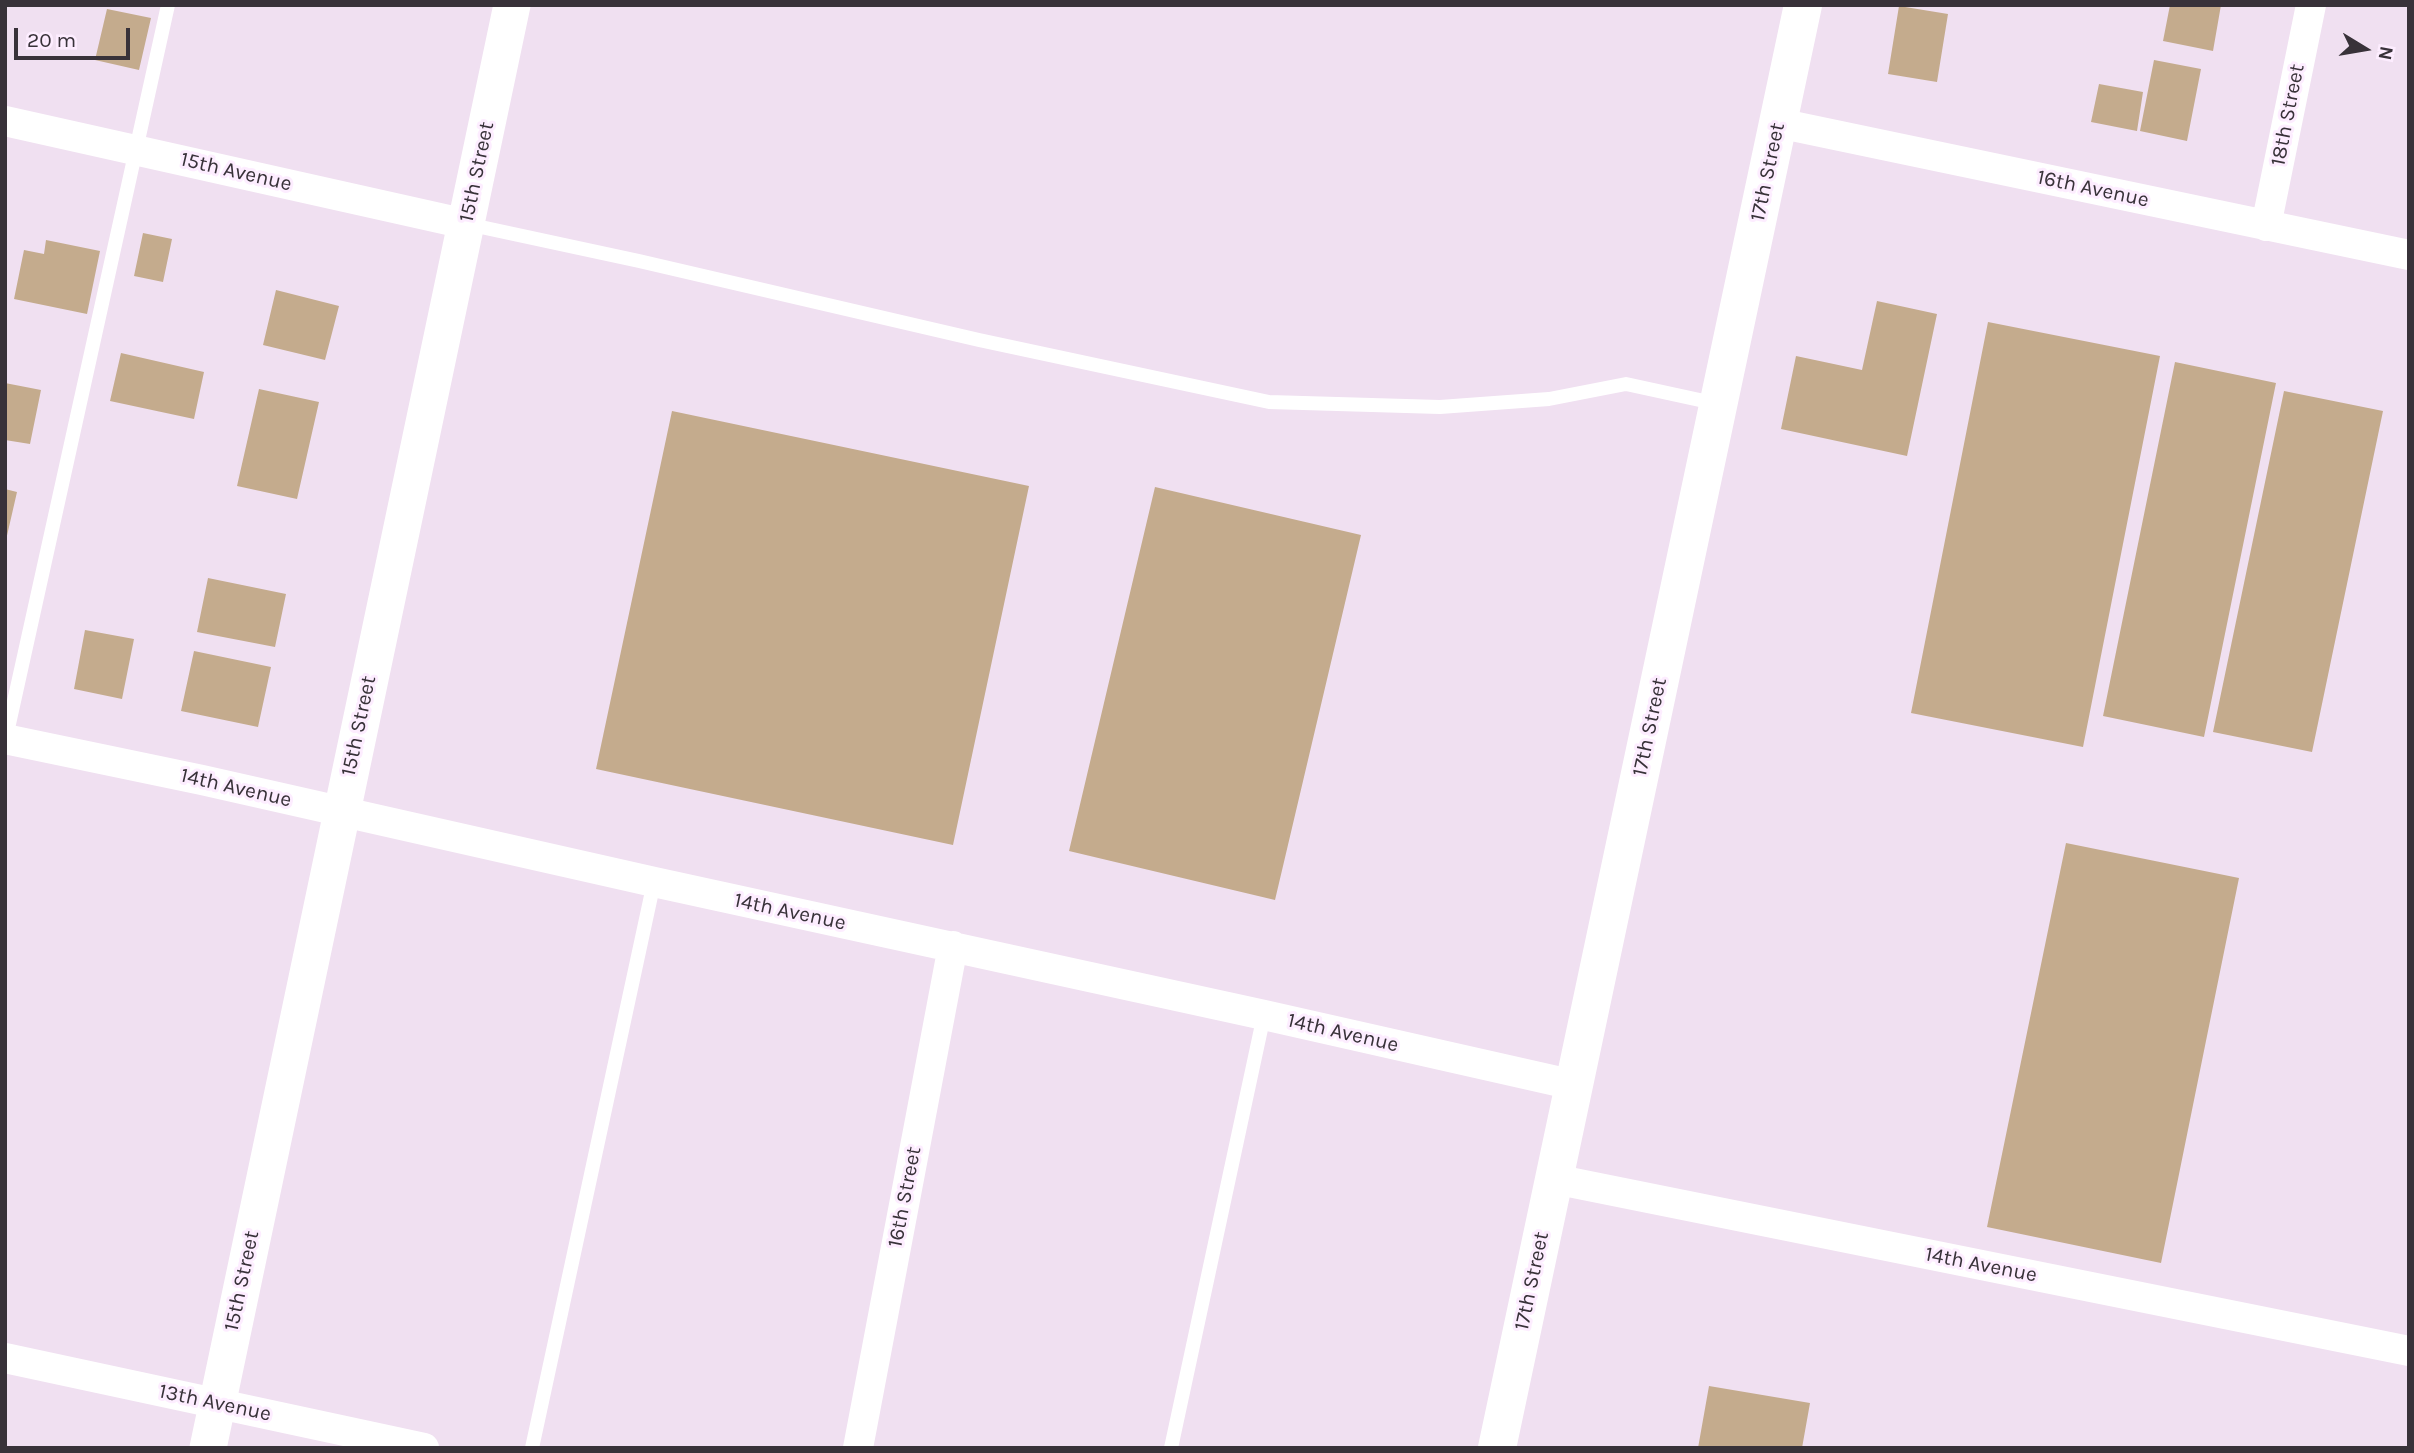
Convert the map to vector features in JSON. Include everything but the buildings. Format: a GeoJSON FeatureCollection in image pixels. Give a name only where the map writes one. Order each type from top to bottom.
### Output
{"type":"FeatureCollection","features":[{"type":"Feature","properties":{"kind":"main road","name":"17th Street"},"geometry":{"type":"LineString","coordinates":[[1497,1448],[1803,5]]}},
{"type":"Feature","properties":{"kind":"street","name":"15th Street"},"geometry":{"type":"LineString","coordinates":[[208,1448],[512,5]]}},
{"type":"Feature","properties":{"kind":"street","name":"18th Street"},"geometry":{"type":"LineString","coordinates":[[2266,226],[2311,5]]}},
{"type":"Feature","properties":{"kind":"street","name":"15th Avenue"},"geometry":{"type":"LineString","coordinates":[[5,121],[466,224]]}},
{"type":"Feature","properties":{"kind":"street","name":"16th Avenue"},"geometry":{"type":"LineString","coordinates":[[1778,123],[2409,255]]}},
{"type":"Feature","properties":{"kind":"street","name":"14th Avenue"},"geometry":{"type":"LineString","coordinates":[[5,740],[202,780],[653,883],[953,946],[1574,1085]]}},
{"type":"Feature","properties":{"kind":"street","name":"16th Street"},"geometry":{"type":"LineString","coordinates":[[858,1448],[953,946]]}},
{"type":"Feature","properties":{"kind":"street","name":"14th Avenue"},"geometry":{"type":"LineString","coordinates":[[1553,1179],[2409,1351]]}},
{"type":"Feature","properties":{"kind":"street","name":"13th Avenue"},"geometry":{"type":"LineString","coordinates":[[5,1358],[424,1448]]}},
{"type":"Feature","properties":{"kind":"lane"},"geometry":{"type":"LineString","coordinates":[[5,740],[167,5]]}},
{"type":"Feature","properties":{"kind":"lane"},"geometry":{"type":"LineString","coordinates":[[466,224],[979,340],[1269,402],[1440,407],[1549,399],[1626,384],[1718,404]]}},
{"type":"Feature","properties":{"kind":"lane"},"geometry":{"type":"LineString","coordinates":[[532,1448],[653,883]]}},
{"type":"Feature","properties":{"kind":"lane"},"geometry":{"type":"LineString","coordinates":[[1171,1448],[1264,1015]]}}]}
